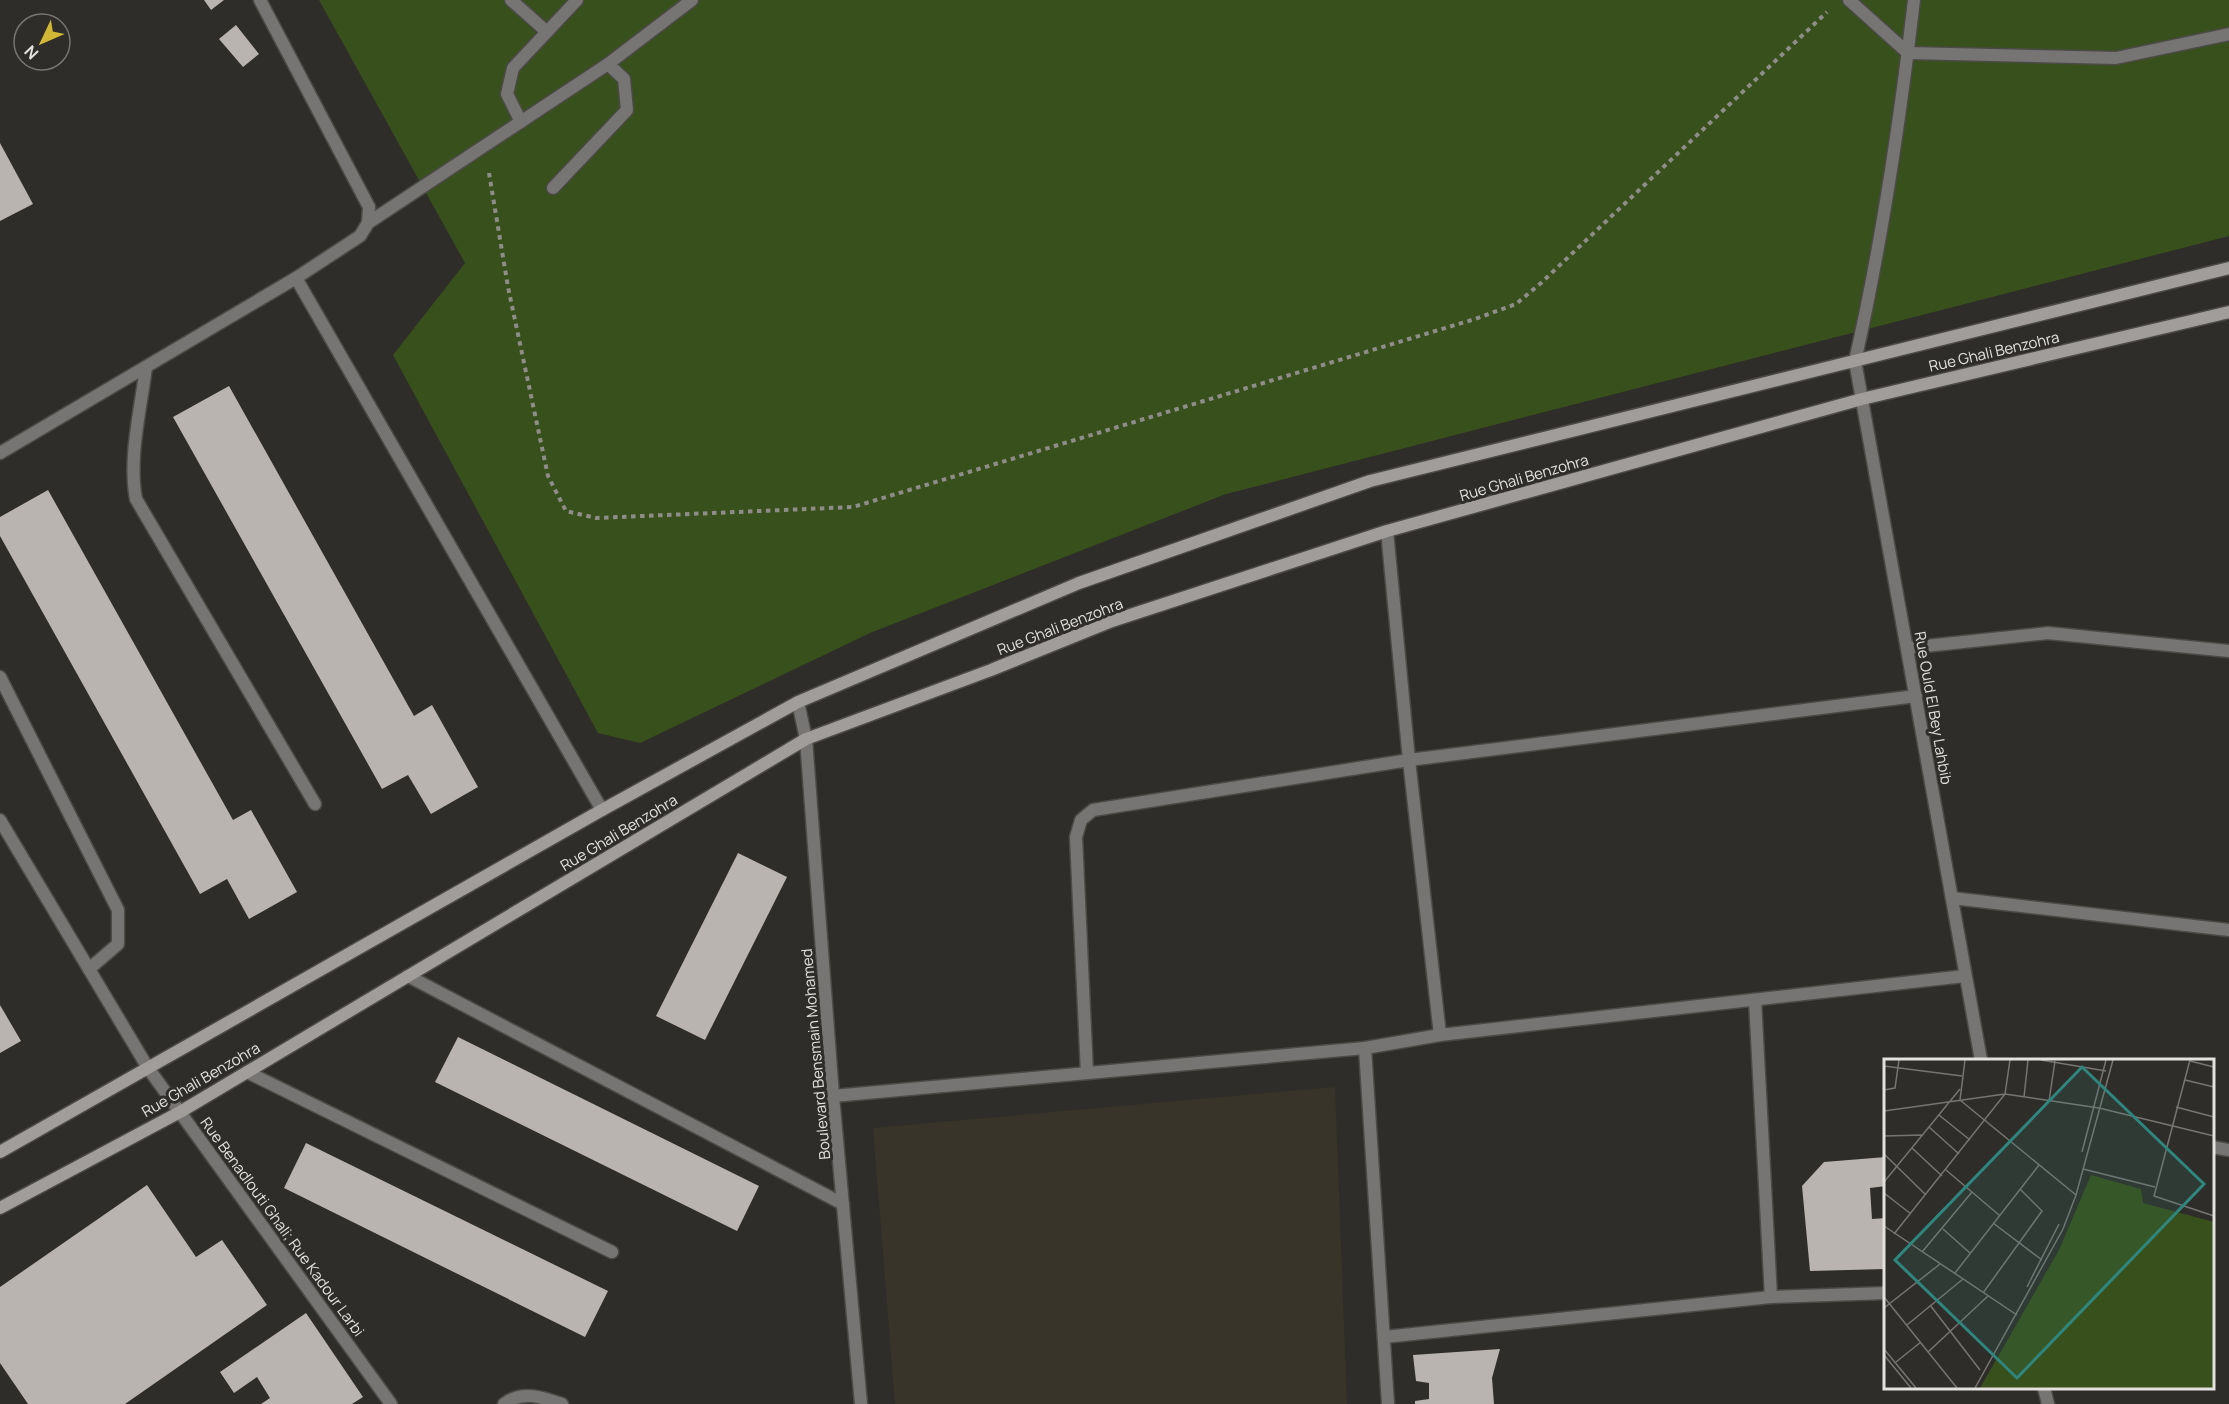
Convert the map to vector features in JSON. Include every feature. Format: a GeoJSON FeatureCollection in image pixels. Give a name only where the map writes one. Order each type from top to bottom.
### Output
{"type":"FeatureCollection","features":[{"type":"Feature","properties":{"kind":"main road","name":"Rue Ghali Benzohra"},"geometry":{"type":"LineString","coordinates":[[0,1152],[602,810],[798,702],[1079,583],[1370,481],[2229,268]]}},
{"type":"Feature","properties":{"kind":"main road","name":"Rue Ghali Benzohra"},"geometry":{"type":"LineString","coordinates":[[0,1208],[180,1112],[806,739],[991,670],[1112,621],[1387,531],[1862,399],[2229,312]]}},
{"type":"Feature","properties":{"kind":"street"},"geometry":{"type":"LineString","coordinates":[[260,0],[369,207],[368,223]]}},
{"type":"Feature","properties":{"kind":"street"},"geometry":{"type":"LineString","coordinates":[[511,0],[547,32]]}},
{"type":"Feature","properties":{"kind":"street"},"geometry":{"type":"LineString","coordinates":[[520,122],[507,94],[513,68],[577,0]]}},
{"type":"Feature","properties":{"kind":"street"},"geometry":{"type":"LineString","coordinates":[[0,453],[296,278],[360,236],[368,223],[608,64],[692,0]]}},
{"type":"Feature","properties":{"kind":"street"},"geometry":{"type":"LineString","coordinates":[[1849,0],[1908,53],[2116,58],[2229,33]]}},
{"type":"Feature","properties":{"kind":"street"},"geometry":{"type":"LineString","coordinates":[[1855,361],[1875,276],[1914,0]]}},
{"type":"Feature","properties":{"kind":"street"},"geometry":{"type":"LineString","coordinates":[[553,188],[627,110],[624,79],[608,64]]}},
{"type":"Feature","properties":{"kind":"street"},"geometry":{"type":"LineString","coordinates":[[296,278],[602,810]]}},
{"type":"Feature","properties":{"kind":"street","name":"Rue Ould El Bey Lahbib"},"geometry":{"type":"LineString","coordinates":[[1855,361],[1981,1059]]}},
{"type":"Feature","properties":{"kind":"street"},"geometry":{"type":"LineString","coordinates":[[146,367],[134,466],[133,483],[136,499],[315,804]]}},
{"type":"Feature","properties":{"kind":"street"},"geometry":{"type":"LineString","coordinates":[[1387,531],[1409,760],[1440,1035]]}},
{"type":"Feature","properties":{"kind":"street"},"geometry":{"type":"LineString","coordinates":[[1907,648],[2048,633],[2229,651]]}},
{"type":"Feature","properties":{"kind":"street"},"geometry":{"type":"LineString","coordinates":[[0,676],[118,910],[118,944],[89,969]]}},
{"type":"Feature","properties":{"kind":"street"},"geometry":{"type":"LineString","coordinates":[[1087,1073],[1076,837],[1080,820],[1093,810],[1409,760],[1916,696]]}},
{"type":"Feature","properties":{"kind":"street","name":"Boulevard Bensmain Mohamed"},"geometry":{"type":"LineString","coordinates":[[798,702],[806,739],[833,1096],[861,1404]]}},
{"type":"Feature","properties":{"kind":"street","name":"Rue Benadlouti Ghali; Rue Kadour Larbi"},"geometry":{"type":"LineString","coordinates":[[0,820],[148,1068],[391,1404]]}},
{"type":"Feature","properties":{"kind":"street"},"geometry":{"type":"LineString","coordinates":[[1952,898],[2229,930]]}},
{"type":"Feature","properties":{"kind":"street"},"geometry":{"type":"LineString","coordinates":[[408,976],[843,1204]]}},
{"type":"Feature","properties":{"kind":"street"},"geometry":{"type":"LineString","coordinates":[[833,1096],[1365,1048],[1440,1035],[1965,976]]}},
{"type":"Feature","properties":{"kind":"street"},"geometry":{"type":"LineString","coordinates":[[1755,1000],[1771,1297]]}},
{"type":"Feature","properties":{"kind":"street"},"geometry":{"type":"LineString","coordinates":[[1365,1048],[1388,1404]]}},
{"type":"Feature","properties":{"kind":"street"},"geometry":{"type":"LineString","coordinates":[[246,1072],[612,1252]]}},
{"type":"Feature","properties":{"kind":"street"},"geometry":{"type":"LineString","coordinates":[[2214,1147],[2229,1150]]}},
{"type":"Feature","properties":{"kind":"street"},"geometry":{"type":"LineString","coordinates":[[1384,1337],[1771,1297],[1884,1293]]}},
{"type":"Feature","properties":{"kind":"street"},"geometry":{"type":"LineString","coordinates":[[2044,1389],[2048,1404]]}},
{"type":"Feature","properties":{"kind":"street"},"geometry":{"type":"LineString","coordinates":[[504,1404],[511,1399],[536,1395],[562,1404]]}},
{"type":"Feature","properties":{"kind":"path"},"geometry":{"type":"LineString","coordinates":[[484,146],[508,287],[548,476],[566,511],[596,518],[853,507],[1516,304],[1541,283],[1831,8]]}},
{"type":"Feature","properties":{"kind":"shaded area"},"geometry":{"type":"Polygon","coordinates":[[[1335,1087],[1347,1404],[895,1404],[873,1128],[1335,1087]]]}},
{"type":"Feature","properties":{"kind":"green space"},"geometry":{"type":"Polygon","coordinates":[[[319,0],[2229,0],[2229,236],[1226,494],[870,633],[640,743],[598,733],[393,355],[465,263],[319,0]]]}},
{"type":"Feature","properties":{"kind":"building"},"geometry":{"type":"Polygon","coordinates":[[[204,0],[224,0],[211,10],[204,0]]]}},
{"type":"Feature","properties":{"kind":"building"},"geometry":{"type":"Polygon","coordinates":[[[236,25],[259,54],[243,67],[219,39],[236,25]]]}},
{"type":"Feature","properties":{"kind":"building"},"geometry":{"type":"Polygon","coordinates":[[[0,143],[33,204],[0,221],[0,143]]]}},
{"type":"Feature","properties":{"kind":"building"},"geometry":{"type":"Polygon","coordinates":[[[229,386],[414,716],[432,705],[478,787],[431,814],[408,775],[382,789],[173,417],[229,386]]]}},
{"type":"Feature","properties":{"kind":"building"},"geometry":{"type":"Polygon","coordinates":[[[48,490],[233,820],[251,810],[297,892],[249,919],[227,879],[200,894],[0,536],[0,517],[48,490]]]}},
{"type":"Feature","properties":{"kind":"building"},"geometry":{"type":"Polygon","coordinates":[[[738,853],[787,877],[705,1040],[656,1016],[738,853]]]}},
{"type":"Feature","properties":{"kind":"building"},"geometry":{"type":"Polygon","coordinates":[[[0,1005],[21,1041],[0,1053],[0,1005]]]}},
{"type":"Feature","properties":{"kind":"building"},"geometry":{"type":"Polygon","coordinates":[[[458,1037],[759,1186],[737,1231],[435,1082],[458,1037]]]}},
{"type":"Feature","properties":{"kind":"building"},"geometry":{"type":"Polygon","coordinates":[[[306,1143],[608,1291],[585,1337],[284,1188],[306,1143]]]}},
{"type":"Feature","properties":{"kind":"building"},"geometry":{"type":"Polygon","coordinates":[[[1884,1157],[1884,1186],[1870,1188],[1872,1219],[1884,1218],[1884,1269],[1810,1271],[1802,1186],[1824,1162],[1884,1157]]]}},
{"type":"Feature","properties":{"kind":"building"},"geometry":{"type":"Polygon","coordinates":[[[147,1185],[196,1257],[222,1240],[267,1305],[125,1404],[28,1404],[0,1363],[0,1287],[147,1185]]]}},
{"type":"Feature","properties":{"kind":"building"},"geometry":{"type":"Polygon","coordinates":[[[306,1313],[363,1397],[352,1404],[261,1404],[270,1398],[257,1377],[234,1393],[220,1372],[306,1313]]]}},
{"type":"Feature","properties":{"kind":"building"},"geometry":{"type":"Polygon","coordinates":[[[1500,1349],[1492,1378],[1494,1404],[1415,1404],[1415,1401],[1429,1399],[1429,1383],[1416,1381],[1413,1355],[1500,1349]]]}}]}
